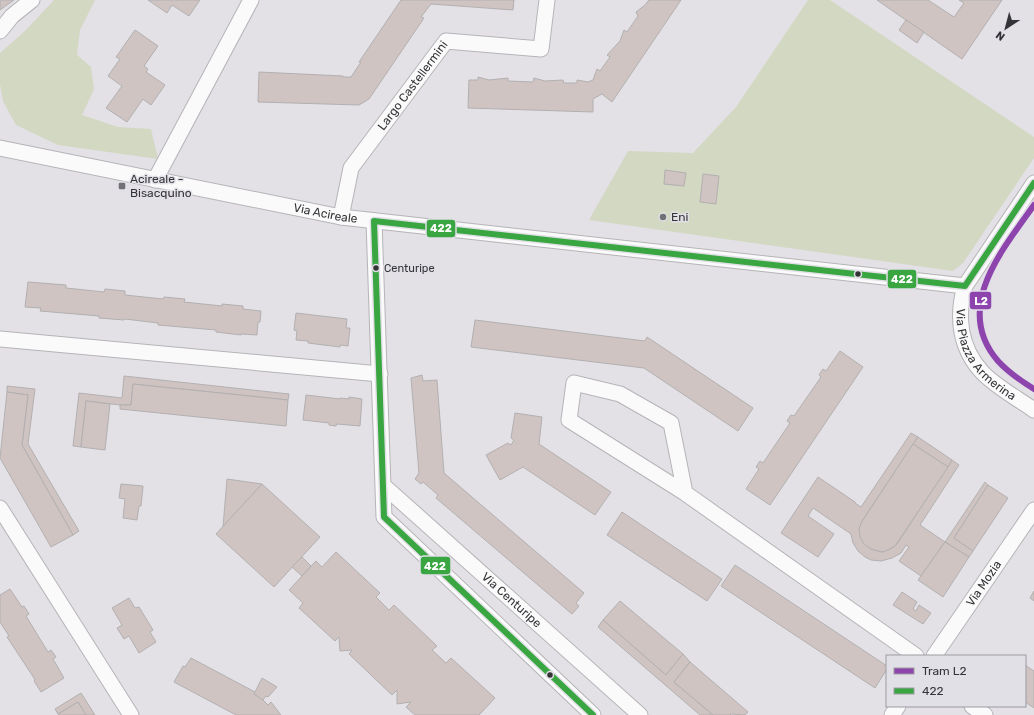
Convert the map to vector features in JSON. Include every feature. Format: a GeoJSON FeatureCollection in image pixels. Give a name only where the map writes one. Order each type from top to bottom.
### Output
{"type":"FeatureCollection","features":[{"type":"Feature","properties":{"kind":"street"},"geometry":{"type":"LineString","coordinates":[[0,31],[12,16],[32,0]]}},
{"type":"Feature","properties":{"kind":"street"},"geometry":{"type":"LineString","coordinates":[[155,180],[250,0]]}},
{"type":"Feature","properties":{"kind":"street","name":"Largo Castellermini"},"geometry":{"type":"LineString","coordinates":[[341,217],[351,168],[446,41],[541,48],[547,0]]}},
{"type":"Feature","properties":{"kind":"street","name":"Via Acireale"},"geometry":{"type":"LineString","coordinates":[[0,148],[341,217],[965,286]]}},
{"type":"Feature","properties":{"kind":"street"},"geometry":{"type":"LineString","coordinates":[[965,286],[1034,183]]}},
{"type":"Feature","properties":{"kind":"street"},"geometry":{"type":"LineString","coordinates":[[374,220],[384,517],[593,715]]}},
{"type":"Feature","properties":{"kind":"street","name":"Via Piazza Armerina"},"geometry":{"type":"LineString","coordinates":[[965,286],[961,299],[960,318],[963,340],[971,357],[982,372],[1001,388],[1034,410]]}},
{"type":"Feature","properties":{"kind":"street"},"geometry":{"type":"LineString","coordinates":[[0,339],[380,374]]}},
{"type":"Feature","properties":{"kind":"street"},"geometry":{"type":"LineString","coordinates":[[685,493],[671,423],[620,394],[574,383],[569,420],[685,493],[915,655]]}},
{"type":"Feature","properties":{"kind":"street","name":"Via Centuripe"},"geometry":{"type":"LineString","coordinates":[[384,486],[640,715]]}},
{"type":"Feature","properties":{"kind":"street"},"geometry":{"type":"LineString","coordinates":[[0,508],[131,715]]}},
{"type":"Feature","properties":{"kind":"street","name":"Via Mozia"},"geometry":{"type":"LineString","coordinates":[[935,655],[1034,510]]}},
{"type":"Feature","properties":{"kind":"street"},"geometry":{"type":"LineString","coordinates":[[973,707],[985,715]]}},
{"type":"Feature","properties":{"kind":"green space"},"geometry":{"type":"Polygon","coordinates":[[[54,0],[95,0],[80,30],[77,55],[91,67],[94,89],[82,115],[118,127],[151,129],[158,159],[58,145],[16,125],[3,101],[0,84],[0,53],[25,31],[54,0]]]}},
{"type":"Feature","properties":{"kind":"green space"},"geometry":{"type":"Polygon","coordinates":[[[808,0],[830,0],[1034,137],[1034,158],[963,263],[953,271],[589,220],[628,151],[693,153],[736,107],[808,0]]]}},
{"type":"Feature","properties":{"kind":"building"},"geometry":{"type":"Polygon","coordinates":[[[0,0],[14,0],[0,10],[0,0]]]}},
{"type":"Feature","properties":{"kind":"building"},"geometry":{"type":"Polygon","coordinates":[[[148,0],[200,0],[189,16],[172,5],[167,13],[148,0]]]}},
{"type":"Feature","properties":{"kind":"building"},"geometry":{"type":"Polygon","coordinates":[[[401,0],[514,0],[513,10],[431,4],[421,17],[424,18],[369,99],[359,105],[258,102],[259,72],[351,77],[361,62],[359,62],[401,0]]]}},
{"type":"Feature","properties":{"kind":"building"},"geometry":{"type":"Polygon","coordinates":[[[649,0],[681,0],[612,102],[602,94],[593,99],[593,112],[468,108],[469,80],[478,80],[478,77],[489,80],[508,78],[508,81],[533,82],[534,78],[545,81],[563,80],[564,83],[577,83],[577,80],[588,82],[593,80],[597,69],[600,71],[610,57],[607,55],[620,41],[624,30],[627,32],[638,16],[636,12],[649,0]]]}},
{"type":"Feature","properties":{"kind":"building"},"geometry":{"type":"Polygon","coordinates":[[[877,0],[928,0],[954,17],[964,3],[959,0],[1002,0],[962,59],[877,0]]]}},
{"type":"Feature","properties":{"kind":"building"},"geometry":{"type":"Polygon","coordinates":[[[906,20],[924,32],[917,43],[899,30],[906,20]]]}},
{"type":"Feature","properties":{"kind":"building"},"geometry":{"type":"Polygon","coordinates":[[[135,30],[158,46],[144,66],[148,69],[146,72],[165,85],[151,105],[143,99],[127,122],[106,108],[122,86],[108,76],[120,59],[116,57],[135,30]]]}},
{"type":"Feature","properties":{"kind":"building"},"geometry":{"type":"Polygon","coordinates":[[[665,170],[686,173],[684,186],[664,184],[665,170]]]}},
{"type":"Feature","properties":{"kind":"building"},"geometry":{"type":"Polygon","coordinates":[[[703,174],[719,176],[716,204],[700,202],[703,174]]]}},
{"type":"Feature","properties":{"kind":"building"},"geometry":{"type":"Polygon","coordinates":[[[28,282],[66,285],[66,288],[104,292],[105,289],[125,291],[125,295],[163,299],[164,297],[185,299],[184,302],[222,306],[222,304],[243,306],[243,309],[261,311],[260,322],[258,322],[257,335],[241,335],[216,332],[216,330],[158,325],[158,323],[125,319],[99,318],[99,316],[40,311],[41,308],[25,307],[28,282]]]}},
{"type":"Feature","properties":{"kind":"building"},"geometry":{"type":"Polygon","coordinates":[[[296,313],[347,319],[346,328],[350,328],[348,346],[340,345],[340,347],[296,340],[297,331],[294,330],[296,313]]]}},
{"type":"Feature","properties":{"kind":"building"},"geometry":{"type":"Polygon","coordinates":[[[475,320],[645,341],[647,337],[753,408],[738,431],[644,368],[471,347],[475,320]]]}},
{"type":"Feature","properties":{"kind":"building"},"geometry":{"type":"Polygon","coordinates":[[[840,351],[863,367],[770,505],[746,489],[759,469],[756,467],[760,461],[763,463],[790,423],[787,421],[791,415],[794,416],[821,377],[819,375],[823,369],[826,371],[840,351]]]}},
{"type":"Feature","properties":{"kind":"building"},"geometry":{"type":"Polygon","coordinates":[[[422,375],[423,381],[437,380],[444,473],[584,593],[576,603],[579,606],[572,614],[436,498],[438,495],[423,482],[421,484],[415,479],[419,473],[411,378],[422,375]]]}},
{"type":"Feature","properties":{"kind":"building"},"geometry":{"type":"Polygon","coordinates":[[[124,376],[289,394],[288,400],[133,384],[131,405],[86,401],[81,447],[73,446],[79,393],[122,398],[124,376]]]}},
{"type":"Feature","properties":{"kind":"building"},"geometry":{"type":"Polygon","coordinates":[[[133,384],[288,400],[286,426],[120,409],[120,405],[131,405],[133,384]]]}},
{"type":"Feature","properties":{"kind":"building"},"geometry":{"type":"Polygon","coordinates":[[[7,386],[35,389],[28,444],[79,531],[73,535],[22,445],[28,395],[7,392],[7,386]]]}},
{"type":"Feature","properties":{"kind":"building"},"geometry":{"type":"Polygon","coordinates":[[[7,392],[28,395],[22,445],[73,535],[51,547],[0,458],[7,392]]]}},
{"type":"Feature","properties":{"kind":"building"},"geometry":{"type":"Polygon","coordinates":[[[306,395],[340,399],[349,399],[349,397],[362,399],[360,426],[337,424],[336,426],[329,425],[329,423],[303,420],[306,395]]]}},
{"type":"Feature","properties":{"kind":"building"},"geometry":{"type":"Polygon","coordinates":[[[86,401],[110,404],[105,450],[81,447],[86,401]]]}},
{"type":"Feature","properties":{"kind":"building"},"geometry":{"type":"Polygon","coordinates":[[[515,413],[542,417],[539,444],[611,492],[595,515],[523,467],[500,480],[486,455],[508,443],[511,445],[514,440],[511,438],[515,413]]]}},
{"type":"Feature","properties":{"kind":"building"},"geometry":{"type":"Polygon","coordinates":[[[911,433],[918,437],[862,521],[860,533],[863,542],[871,549],[881,552],[892,548],[897,544],[952,460],[959,465],[920,525],[945,542],[921,576],[899,561],[909,547],[906,545],[901,553],[892,558],[881,561],[871,560],[858,551],[853,543],[851,534],[813,508],[808,516],[834,534],[818,557],[781,533],[818,477],[861,507],[911,433]]]}},
{"type":"Feature","properties":{"kind":"building"},"geometry":{"type":"Polygon","coordinates":[[[918,437],[952,460],[948,467],[913,444],[918,437]]]}},
{"type":"Feature","properties":{"kind":"building"},"geometry":{"type":"Polygon","coordinates":[[[913,444],[948,467],[895,546],[883,552],[871,549],[864,544],[860,537],[859,529],[861,523],[913,444]]]}},
{"type":"Feature","properties":{"kind":"building"},"geometry":{"type":"Polygon","coordinates":[[[227,479],[262,484],[223,527],[227,479]]]}},
{"type":"Feature","properties":{"kind":"building"},"geometry":{"type":"Polygon","coordinates":[[[985,482],[988,485],[954,538],[973,551],[969,557],[945,542],[985,482]]]}},
{"type":"Feature","properties":{"kind":"building"},"geometry":{"type":"Polygon","coordinates":[[[121,484],[143,486],[141,506],[139,506],[137,520],[123,518],[125,499],[119,498],[121,484]]]}},
{"type":"Feature","properties":{"kind":"building"},"geometry":{"type":"Polygon","coordinates":[[[262,484],[320,537],[274,587],[216,534],[262,484]]]}},
{"type":"Feature","properties":{"kind":"building"},"geometry":{"type":"Polygon","coordinates":[[[988,485],[1008,498],[973,551],[954,538],[988,485]]]}},
{"type":"Feature","properties":{"kind":"building"},"geometry":{"type":"Polygon","coordinates":[[[622,512],[722,579],[707,601],[607,535],[622,512]]]}},
{"type":"Feature","properties":{"kind":"building"},"geometry":{"type":"Polygon","coordinates":[[[945,542],[969,557],[943,597],[918,580],[945,542]]]}},
{"type":"Feature","properties":{"kind":"building"},"geometry":{"type":"Polygon","coordinates":[[[336,552],[380,593],[376,597],[389,610],[394,605],[437,646],[432,650],[446,663],[451,658],[495,698],[479,715],[415,715],[406,707],[411,702],[397,704],[397,690],[392,695],[349,654],[352,650],[340,651],[339,637],[335,641],[299,608],[303,603],[289,590],[316,561],[322,567],[336,552]]]}},
{"type":"Feature","properties":{"kind":"building"},"geometry":{"type":"Polygon","coordinates":[[[302,557],[311,566],[302,576],[292,567],[302,557]]]}},
{"type":"Feature","properties":{"kind":"building"},"geometry":{"type":"Polygon","coordinates":[[[735,565],[886,665],[886,671],[875,688],[721,586],[735,565]]]}},
{"type":"Feature","properties":{"kind":"building"},"geometry":{"type":"Polygon","coordinates":[[[10,589],[22,607],[24,606],[29,614],[26,616],[48,652],[51,650],[56,657],[53,659],[64,678],[41,692],[34,681],[34,678],[7,637],[9,636],[0,622],[0,595],[10,589]]]}},
{"type":"Feature","properties":{"kind":"building"},"geometry":{"type":"Polygon","coordinates":[[[1034,591],[1034,601],[1030,598],[1034,591]]]}},
{"type":"Feature","properties":{"kind":"building"},"geometry":{"type":"Polygon","coordinates":[[[902,592],[917,602],[913,609],[916,611],[919,605],[931,613],[923,624],[893,605],[902,592]]]}},
{"type":"Feature","properties":{"kind":"building"},"geometry":{"type":"Polygon","coordinates":[[[129,598],[135,608],[139,607],[153,630],[150,632],[156,642],[139,653],[129,636],[124,639],[117,628],[122,625],[112,608],[129,598]]]}},
{"type":"Feature","properties":{"kind":"building"},"geometry":{"type":"Polygon","coordinates":[[[620,601],[683,654],[666,675],[603,620],[620,601]]]}},
{"type":"Feature","properties":{"kind":"building"},"geometry":{"type":"Polygon","coordinates":[[[603,620],[666,675],[683,654],[690,662],[674,682],[713,715],[700,715],[598,627],[603,620]]]}},
{"type":"Feature","properties":{"kind":"building"},"geometry":{"type":"Polygon","coordinates":[[[191,658],[255,692],[254,694],[268,705],[271,702],[281,715],[236,715],[174,682],[183,666],[185,667],[191,658]]]}},
{"type":"Feature","properties":{"kind":"building"},"geometry":{"type":"Polygon","coordinates":[[[690,662],[748,712],[745,715],[713,715],[674,682],[690,662]]]}},
{"type":"Feature","properties":{"kind":"building"},"geometry":{"type":"Polygon","coordinates":[[[1026,666],[1034,671],[1034,708],[1026,703],[1026,666]]]}},
{"type":"Feature","properties":{"kind":"building"},"geometry":{"type":"Polygon","coordinates":[[[262,678],[277,687],[268,697],[266,696],[263,700],[254,694],[262,678]]]}},
{"type":"Feature","properties":{"kind":"building"},"geometry":{"type":"Polygon","coordinates":[[[81,693],[95,715],[86,715],[78,702],[58,714],[55,709],[81,693]]]}},
{"type":"Feature","properties":{"kind":"building"},"geometry":{"type":"Polygon","coordinates":[[[78,702],[86,715],[58,714],[78,702]]]}},
{"type":"Feature","properties":{"kind":"tram line","name":"L2"},"geometry":{"type":"LineString","coordinates":[[1034,205],[1009,240],[987,280],[981,300],[980,320],[985,341],[998,361],[1006,369],[1034,389]]}},
{"type":"Feature","properties":{"kind":"transit line","name":"422"},"geometry":{"type":"LineString","coordinates":[[593,715],[384,517],[374,221],[965,286],[1034,183]]}},
{"type":"Feature","properties":{"kind":"place","name":"Acireale - Bisacquino"},"geometry":{"type":"Point","coordinates":[122,186]}},
{"type":"Feature","properties":{"kind":"place","name":"Eni"},"geometry":{"type":"Point","coordinates":[663,217]}},
{"type":"Feature","properties":{"kind":"place","name":"Centuripe"},"geometry":{"type":"Point","coordinates":[376,268]}}]}
